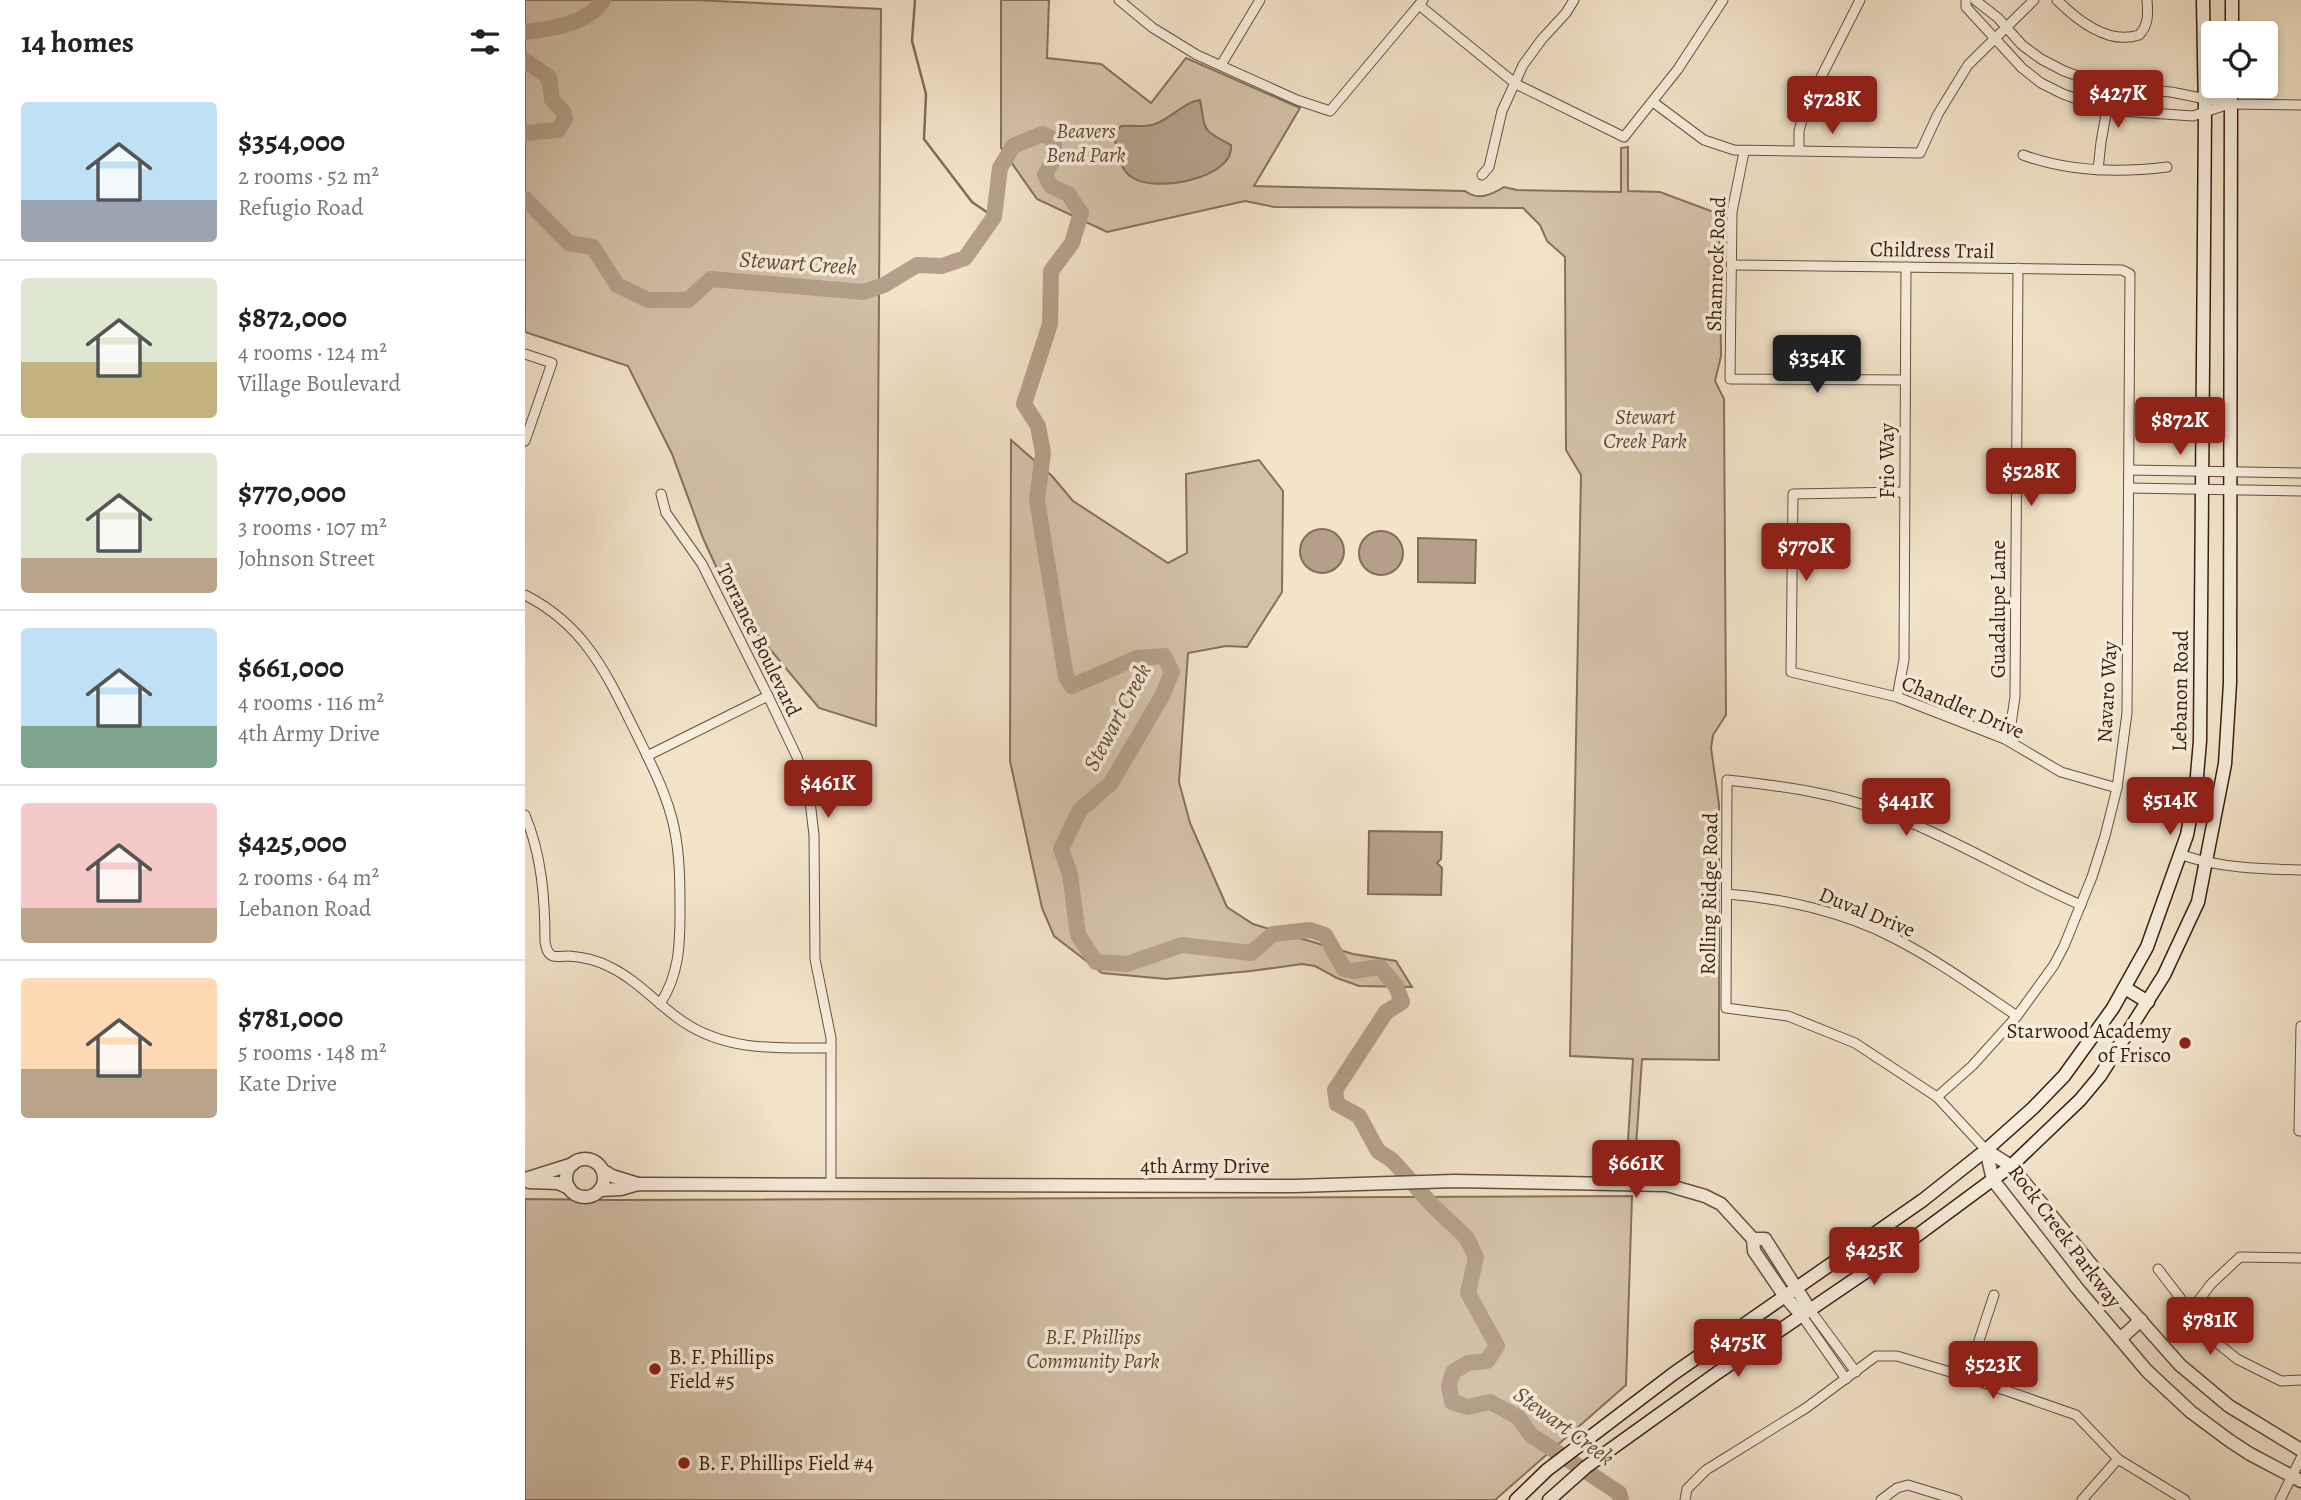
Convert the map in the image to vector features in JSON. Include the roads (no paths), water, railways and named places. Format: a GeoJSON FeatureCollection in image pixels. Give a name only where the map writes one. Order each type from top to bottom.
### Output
{"type":"FeatureCollection","features":[{"type":"Feature","properties":{"kind":"main road","name":"Lebanon Road"},"geometry":{"type":"LineString","coordinates":[[1516,1500],[1547,1470],[1635,1403],[1790,1291],[1923,1200],[1986,1150],[2064,1076],[2125,988],[2147,947],[2182,855],[2196,788],[2200,741],[2205,105],[2203,0]]}},
{"type":"Feature","properties":{"kind":"main road"},"geometry":{"type":"LineString","coordinates":[[2232,0],[2232,21]]}},
{"type":"Feature","properties":{"kind":"main road"},"geometry":{"type":"LineString","coordinates":[[1549,1500],[1586,1467],[1717,1373],[1892,1254],[2011,1166],[2050,1131],[2100,1076],[2148,1002],[2179,947],[2198,902],[2206,863],[2225,764],[2230,683],[2231,98]]}},
{"type":"Feature","properties":{"kind":"main road"},"geometry":{"type":"LineString","coordinates":[[2125,988],[2148,1002]]}},
{"type":"Feature","properties":{"kind":"main road","name":"Rock Creek Parkway"},"geometry":{"type":"LineString","coordinates":[[1986,1150],[2011,1166],[2094,1268],[2180,1365],[2221,1400],[2301,1450]]}},
{"type":"Feature","properties":{"kind":"main road","name":"Rock Creek Parkway"},"geometry":{"type":"LineString","coordinates":[[1986,1150],[1993,1180],[2147,1371],[2191,1412],[2250,1454],[2297,1479]]}},
{"type":"Feature","properties":{"kind":"main road","name":"4th Army Drive"},"geometry":{"type":"LineString","coordinates":[[525,1181],[559,1167],[589,1160],[621,1180],[638,1185]]}},
{"type":"Feature","properties":{"kind":"main road"},"geometry":{"type":"LineString","coordinates":[[569,1188],[567,1178],[573,1164]]}},
{"type":"Feature","properties":{"kind":"main road"},"geometry":{"type":"LineString","coordinates":[[600,1190],[603,1184],[602,1170]]}},
{"type":"Feature","properties":{"kind":"main road","name":"4th Army Drive"},"geometry":{"type":"LineString","coordinates":[[525,1181],[550,1182],[569,1188],[583,1197],[594,1195],[600,1190],[638,1185],[1515,1182],[1667,1185],[1721,1204],[1753,1239],[1765,1239],[1790,1291],[1806,1313]]}},
{"type":"Feature","properties":{"kind":"main road"},"geometry":{"type":"LineString","coordinates":[[2120,1339],[2141,1320]]}},
{"type":"Feature","properties":{"kind":"street"},"geometry":{"type":"LineString","coordinates":[[1119,0],[1175,43],[1297,100],[1330,111],[1421,3],[1516,84],[1624,137],[1698,41],[1723,0]]}},
{"type":"Feature","properties":{"kind":"street"},"geometry":{"type":"LineString","coordinates":[[1221,65],[1259,0]]}},
{"type":"Feature","properties":{"kind":"street"},"geometry":{"type":"LineString","coordinates":[[1482,175],[1489,167],[1502,111],[1523,65],[1574,0]]}},
{"type":"Feature","properties":{"kind":"street"},"geometry":{"type":"LineString","coordinates":[[1799,150],[1801,120],[1805,109],[1860,0]]}},
{"type":"Feature","properties":{"kind":"street"},"geometry":{"type":"LineString","coordinates":[[1966,0],[1966,7],[2022,68],[2041,83],[2063,94],[2107,110],[2193,116],[2205,105]]}},
{"type":"Feature","properties":{"kind":"street"},"geometry":{"type":"LineString","coordinates":[[1975,0],[2007,26],[2022,45],[2041,59],[2064,71],[2111,87],[2171,92],[2205,105],[2301,105]]}},
{"type":"Feature","properties":{"kind":"street"},"geometry":{"type":"LineString","coordinates":[[1653,102],[1713,144],[1744,152],[1799,150],[1920,153],[1938,114],[1968,65],[2034,0]]}},
{"type":"Feature","properties":{"kind":"street"},"geometry":{"type":"LineString","coordinates":[[2057,0],[2093,28],[2115,36],[2136,37],[2143,32],[2147,23],[2147,0]]}},
{"type":"Feature","properties":{"kind":"street"},"geometry":{"type":"LineString","coordinates":[[2098,170],[2111,87]]}},
{"type":"Feature","properties":{"kind":"street","name":"Shamrock Road"},"geometry":{"type":"LineString","coordinates":[[1744,152],[1733,198],[1731,227],[1730,379],[1905,380]]}},
{"type":"Feature","properties":{"kind":"street"},"geometry":{"type":"LineString","coordinates":[[2023,155],[2061,167],[2098,170],[2167,167]]}},
{"type":"Feature","properties":{"kind":"street","name":"Childress Trail"},"geometry":{"type":"LineString","coordinates":[[1731,265],[2122,270],[2130,274]]}},
{"type":"Feature","properties":{"kind":"street","name":"Frio Way"},"geometry":{"type":"LineString","coordinates":[[1897,696],[1904,660],[1906,267]]}},
{"type":"Feature","properties":{"kind":"street","name":"Guadalupe Lane"},"geometry":{"type":"LineString","coordinates":[[2005,738],[2011,724],[2015,697],[2018,268]]}},
{"type":"Feature","properties":{"kind":"street","name":"Navaro Way"},"geometry":{"type":"LineString","coordinates":[[1937,1097],[1972,1066],[2017,1016],[2059,956],[2081,905],[2105,836],[2117,788],[2127,713],[2130,274]]}},
{"type":"Feature","properties":{"kind":"street"},"geometry":{"type":"LineString","coordinates":[[525,354],[552,363],[525,441]]}},
{"type":"Feature","properties":{"kind":"street"},"geometry":{"type":"LineString","coordinates":[[2130,470],[2301,473]]}},
{"type":"Feature","properties":{"kind":"street"},"geometry":{"type":"LineString","coordinates":[[2285,473],[2285,491]]}},
{"type":"Feature","properties":{"kind":"street"},"geometry":{"type":"LineString","coordinates":[[2129,488],[2301,491]]}},
{"type":"Feature","properties":{"kind":"street","name":"Chandler Drive"},"geometry":{"type":"LineString","coordinates":[[1904,492],[1793,494],[1791,671],[1897,696],[2005,738],[2061,772],[2117,788]]}},
{"type":"Feature","properties":{"kind":"street","name":"Torrance Boulevard"},"geometry":{"type":"LineString","coordinates":[[661,494],[666,513],[702,564],[768,696],[797,757],[811,805],[815,843],[815,959],[828,1018],[831,1048],[831,1185]]}},
{"type":"Feature","properties":{"kind":"street"},"geometry":{"type":"LineString","coordinates":[[525,595],[558,616],[588,645],[606,674],[647,756],[671,812],[680,866],[679,957],[671,984],[660,1004]]}},
{"type":"Feature","properties":{"kind":"street"},"geometry":{"type":"LineString","coordinates":[[647,756],[768,696]]}},
{"type":"Feature","properties":{"kind":"street","name":"Rolling Ridge Road"},"geometry":{"type":"LineString","coordinates":[[1937,1097],[1855,1043],[1836,1034],[1788,1016],[1726,1008],[1727,780],[1823,794],[1888,813],[1971,850],[2081,905]]}},
{"type":"Feature","properties":{"kind":"street"},"geometry":{"type":"LineString","coordinates":[[525,815],[542,878],[545,942],[553,956],[586,958],[611,967],[631,979],[692,1028],[731,1043],[766,1048],[831,1048]]}},
{"type":"Feature","properties":{"kind":"street"},"geometry":{"type":"LineString","coordinates":[[2182,855],[2206,863],[2301,870]]}},
{"type":"Feature","properties":{"kind":"street","name":"Duval Drive"},"geometry":{"type":"LineString","coordinates":[[1727,894],[1764,897],[1822,910],[1892,936],[1948,969],[2017,1016]]}},
{"type":"Feature","properties":{"kind":"street"},"geometry":{"type":"LineString","coordinates":[[2300,1131],[2301,1026]]}},
{"type":"Feature","properties":{"kind":"street"},"geometry":{"type":"LineString","coordinates":[[1937,1097],[1986,1150]]}},
{"type":"Feature","properties":{"kind":"street"},"geometry":{"type":"LineString","coordinates":[[2190,1312],[2211,1284],[2240,1257],[2301,1258]]}},
{"type":"Feature","properties":{"kind":"street"},"geometry":{"type":"LineString","coordinates":[[2158,1269],[2211,1338],[2237,1359],[2281,1381],[2301,1380]]}},
{"type":"Feature","properties":{"kind":"street"},"geometry":{"type":"LineString","coordinates":[[1967,1377],[1994,1294]]}},
{"type":"Feature","properties":{"kind":"street","name":"4th Army Drive"},"geometry":{"type":"LineString","coordinates":[[1806,1313],[1856,1372]]}},
{"type":"Feature","properties":{"kind":"street","name":"4th Army Drive"},"geometry":{"type":"LineString","coordinates":[[1806,1313],[1846,1379]]}},
{"type":"Feature","properties":{"kind":"street"},"geometry":{"type":"LineString","coordinates":[[1685,1500],[1687,1489],[1706,1470],[1806,1408],[1876,1356],[1897,1356],[2076,1415],[2117,1459],[2185,1500]]}},
{"type":"Feature","properties":{"kind":"street"},"geometry":{"type":"LineString","coordinates":[[2280,1500],[2297,1479],[2301,1458]]}},
{"type":"Feature","properties":{"kind":"street"},"geometry":{"type":"LineString","coordinates":[[2082,1500],[2117,1459]]}},
{"type":"Feature","properties":{"kind":"street"},"geometry":{"type":"LineString","coordinates":[[1881,1500],[1905,1486],[1916,1486],[1957,1500]]}},
{"type":"Feature","properties":{"kind":"waterway","name":"Stewart Creek"},"geometry":{"type":"LineString","coordinates":[[525,32],[579,20],[603,0]]}},
{"type":"Feature","properties":{"kind":"waterway"},"geometry":{"type":"LineString","coordinates":[[915,0],[912,41],[926,94],[924,139],[972,202],[994,217]]}},
{"type":"Feature","properties":{"kind":"waterway","name":"Stewart Creek"},"geometry":{"type":"LineString","coordinates":[[525,61],[549,77],[552,100],[563,111],[565,119],[558,130],[525,133]]}},
{"type":"Feature","properties":{"kind":"waterway","name":"Stewart Creek"},"geometry":{"type":"LineString","coordinates":[[525,199],[569,243],[593,247],[617,285],[648,300],[688,300],[711,279],[864,292],[884,285],[917,265],[942,266],[965,258],[994,217],[1000,168],[1013,146],[1042,134],[1053,139],[1055,156],[1045,175],[1051,186],[1068,194],[1081,213],[1072,243],[1051,271],[1050,324],[1024,404],[1038,426],[1043,453],[1037,500],[1066,677],[1072,686],[1137,658],[1164,656],[1172,672],[1162,696],[1111,783],[1080,810],[1061,849],[1070,874],[1078,935],[1096,962],[1127,964],[1182,945],[1251,953],[1273,934],[1310,930],[1325,935],[1344,969],[1353,971],[1380,967],[1396,986],[1402,1002],[1386,1012],[1335,1090],[1337,1104],[1359,1116],[1378,1151],[1392,1160],[1433,1206],[1466,1237],[1476,1257],[1468,1293],[1497,1346],[1487,1361],[1468,1363],[1453,1372],[1449,1386],[1452,1402],[1468,1407],[1490,1402],[1518,1417],[1531,1435],[1619,1493],[1621,1500]]}},
{"type":"Feature","properties":{"kind":"place","name":"Starwood Academy of Frisco"},"geometry":{"type":"Point","coordinates":[2185,1043]}},
{"type":"Feature","properties":{"kind":"place","name":"B. F. Phillips Field #5"},"geometry":{"type":"Point","coordinates":[655,1369]}},
{"type":"Feature","properties":{"kind":"place","name":"B. F. Phillips Field #4"},"geometry":{"type":"Point","coordinates":[684,1463]}},
{"type":"Feature","properties":{"kind":"park label","name":"Beavers Bend Park"},"geometry":{"type":"Point","coordinates":[1086,143]}},
{"type":"Feature","properties":{"kind":"park label","name":"Stewart Creek Park"},"geometry":{"type":"Point","coordinates":[1645,429]}},
{"type":"Feature","properties":{"kind":"park label","name":"B.F. Phillips Community Park"},"geometry":{"type":"Point","coordinates":[1093,1349]}}]}
